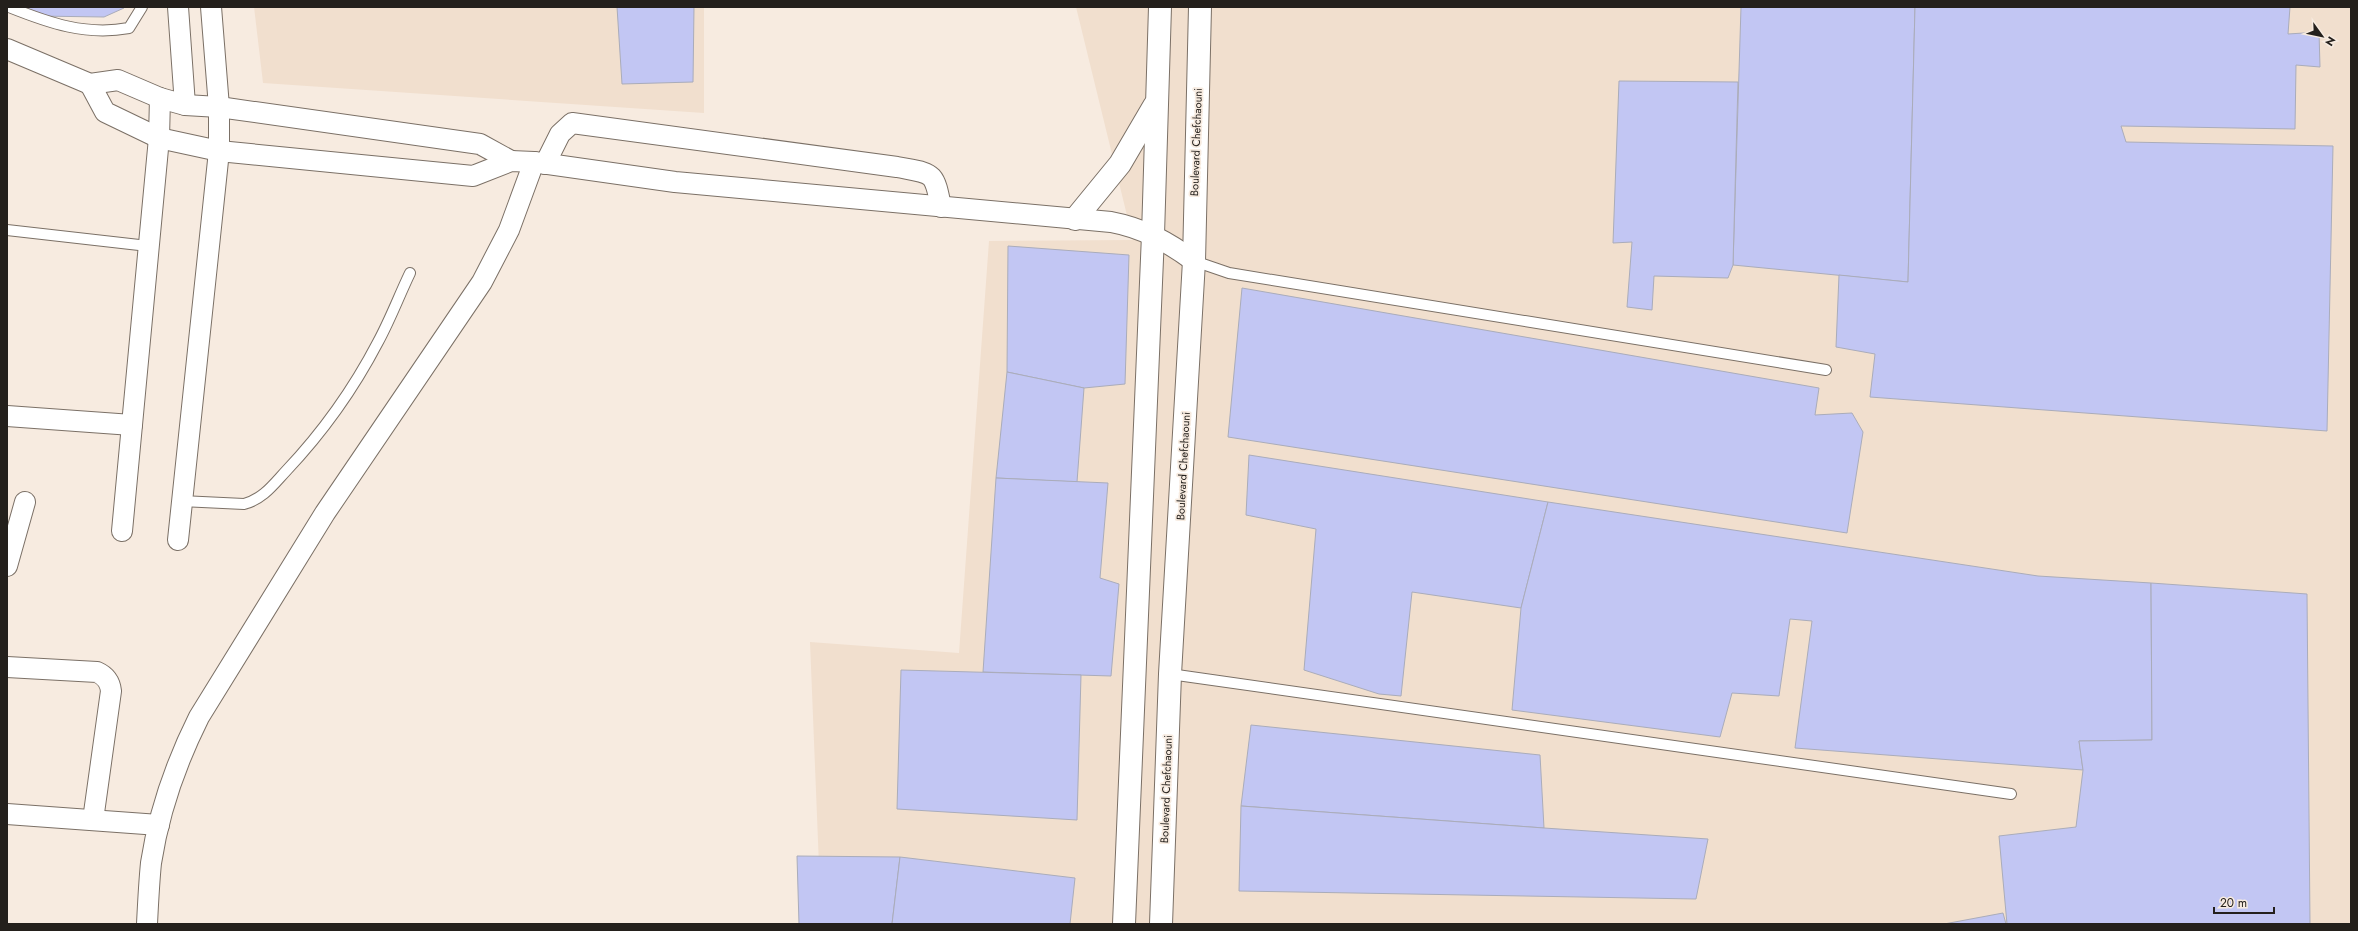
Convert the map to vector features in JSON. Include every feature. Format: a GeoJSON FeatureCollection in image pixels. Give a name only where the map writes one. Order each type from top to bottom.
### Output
{"type":"FeatureCollection","features":[{"type":"Feature","properties":{"kind":"street"},"geometry":{"type":"LineString","coordinates":[[178,7],[184,105]]}},
{"type":"Feature","properties":{"kind":"street"},"geometry":{"type":"LineString","coordinates":[[178,540],[219,151],[218,107],[211,7]]}},
{"type":"Feature","properties":{"kind":"street"},"geometry":{"type":"LineString","coordinates":[[1124,924],[1153,235],[1160,7]]}},
{"type":"Feature","properties":{"kind":"street","name":"Boulevard Chefchaouni"},"geometry":{"type":"LineString","coordinates":[[1161,924],[1170,674],[1194,261],[1200,7]]}},
{"type":"Feature","properties":{"kind":"street"},"geometry":{"type":"LineString","coordinates":[[7,49],[90,84],[118,80],[160,98],[184,105],[218,107],[480,144],[511,162]]}},
{"type":"Feature","properties":{"kind":"street"},"geometry":{"type":"LineString","coordinates":[[90,84],[105,112],[159,138],[219,151],[473,176],[511,162],[539,163],[675,182],[1111,222],[1128,225],[1153,235],[1194,261]]}},
{"type":"Feature","properties":{"kind":"street"},"geometry":{"type":"LineString","coordinates":[[122,532],[159,138],[160,98]]}},
{"type":"Feature","properties":{"kind":"street"},"geometry":{"type":"LineString","coordinates":[[1075,219],[1120,164],[1137,138],[1156,101]]}},
{"type":"Feature","properties":{"kind":"street"},"geometry":{"type":"LineString","coordinates":[[147,924],[151,864],[159,825],[173,776],[199,717],[325,513],[482,282],[509,230],[539,163],[560,134],[572,122],[889,166],[928,173],[936,181],[941,207]]}},
{"type":"Feature","properties":{"kind":"street"},"geometry":{"type":"LineString","coordinates":[[7,416],[132,425]]}},
{"type":"Feature","properties":{"kind":"street"},"geometry":{"type":"LineString","coordinates":[[7,566],[25,502]]}},
{"type":"Feature","properties":{"kind":"street"},"geometry":{"type":"LineString","coordinates":[[7,667],[97,672],[107,679],[110,684],[111,691],[93,820]]}},
{"type":"Feature","properties":{"kind":"street"},"geometry":{"type":"LineString","coordinates":[[7,814],[159,825]]}},
{"type":"Feature","properties":{"kind":"lane"},"geometry":{"type":"LineString","coordinates":[[9,7],[47,23],[107,32],[130,28],[142,7]]}},
{"type":"Feature","properties":{"kind":"lane"},"geometry":{"type":"LineString","coordinates":[[7,230],[148,246]]}},
{"type":"Feature","properties":{"kind":"lane"},"geometry":{"type":"LineString","coordinates":[[1194,261],[1229,273],[1826,370]]}},
{"type":"Feature","properties":{"kind":"lane"},"geometry":{"type":"LineString","coordinates":[[181,501],[244,504],[253,502],[265,494],[314,439],[357,378],[378,342],[410,273]]}},
{"type":"Feature","properties":{"kind":"lane"},"geometry":{"type":"LineString","coordinates":[[1170,674],[2011,794]]}},
{"type":"Feature","properties":{"kind":"shaded area"},"geometry":{"type":"Polygon","coordinates":[[[254,7],[704,7],[704,113],[263,83],[254,7]]]}},
{"type":"Feature","properties":{"kind":"shaded area"},"geometry":{"type":"Polygon","coordinates":[[[1076,7],[2351,7],[2351,924],[817,924],[819,866],[810,642],[959,653],[989,241],[1133,240],[1076,7]]]}},
{"type":"Feature","properties":{"kind":"building"},"geometry":{"type":"Polygon","coordinates":[[[18,7],[124,8],[104,17],[37,16],[18,7]]]}},
{"type":"Feature","properties":{"kind":"building"},"geometry":{"type":"Polygon","coordinates":[[[617,7],[694,7],[693,82],[622,84],[617,7]]]}},
{"type":"Feature","properties":{"kind":"building"},"geometry":{"type":"Polygon","coordinates":[[[1741,7],[1915,7],[1908,282],[1733,265],[1741,7]]]}},
{"type":"Feature","properties":{"kind":"building"},"geometry":{"type":"Polygon","coordinates":[[[1915,7],[2290,7],[2288,34],[2319,32],[2320,67],[2296,65],[2295,129],[2121,126],[2126,142],[2333,146],[2327,431],[1870,397],[1875,354],[1836,347],[1839,275],[1908,282],[1915,7]]]}},
{"type":"Feature","properties":{"kind":"building"},"geometry":{"type":"Polygon","coordinates":[[[1619,81],[1738,82],[1733,265],[1728,278],[1654,276],[1652,310],[1627,307],[1632,242],[1613,243],[1619,81]]]}},
{"type":"Feature","properties":{"kind":"building"},"geometry":{"type":"Polygon","coordinates":[[[1008,246],[1129,255],[1125,384],[1084,388],[1007,372],[1008,246]]]}},
{"type":"Feature","properties":{"kind":"building"},"geometry":{"type":"Polygon","coordinates":[[[1242,288],[1819,388],[1815,415],[1852,413],[1863,432],[1847,533],[1228,437],[1242,288]]]}},
{"type":"Feature","properties":{"kind":"building"},"geometry":{"type":"Polygon","coordinates":[[[1007,372],[1084,388],[1077,482],[996,478],[1007,372]]]}},
{"type":"Feature","properties":{"kind":"building"},"geometry":{"type":"Polygon","coordinates":[[[1249,455],[1548,502],[1521,608],[1412,592],[1401,696],[1379,694],[1304,670],[1316,529],[1246,515],[1249,455]]]}},
{"type":"Feature","properties":{"kind":"building"},"geometry":{"type":"Polygon","coordinates":[[[996,478],[1108,483],[1100,578],[1119,584],[1111,676],[983,672],[996,478]]]}},
{"type":"Feature","properties":{"kind":"building"},"geometry":{"type":"Polygon","coordinates":[[[1548,502],[2038,576],[2151,583],[2152,740],[2079,741],[2083,770],[1795,748],[1812,621],[1790,619],[1779,696],[1732,693],[1720,737],[1512,710],[1521,608],[1548,502]]]}},
{"type":"Feature","properties":{"kind":"building"},"geometry":{"type":"Polygon","coordinates":[[[2151,583],[2307,594],[2310,924],[2007,924],[1999,836],[2076,827],[2083,770],[2079,741],[2152,740],[2151,583]]]}},
{"type":"Feature","properties":{"kind":"building"},"geometry":{"type":"Polygon","coordinates":[[[901,670],[1081,675],[1077,820],[897,809],[901,670]]]}},
{"type":"Feature","properties":{"kind":"building"},"geometry":{"type":"Polygon","coordinates":[[[1251,725],[1540,755],[1544,828],[1241,806],[1251,725]]]}},
{"type":"Feature","properties":{"kind":"building"},"geometry":{"type":"Polygon","coordinates":[[[1241,806],[1708,839],[1696,899],[1239,891],[1241,806]]]}},
{"type":"Feature","properties":{"kind":"building"},"geometry":{"type":"Polygon","coordinates":[[[797,856],[900,857],[892,924],[799,924],[797,856]]]}},
{"type":"Feature","properties":{"kind":"building"},"geometry":{"type":"Polygon","coordinates":[[[900,857],[1075,878],[1070,924],[892,924],[900,857]]]}},
{"type":"Feature","properties":{"kind":"building"},"geometry":{"type":"Polygon","coordinates":[[[2003,913],[2006,924],[1944,924],[2003,913]]]}}]}
